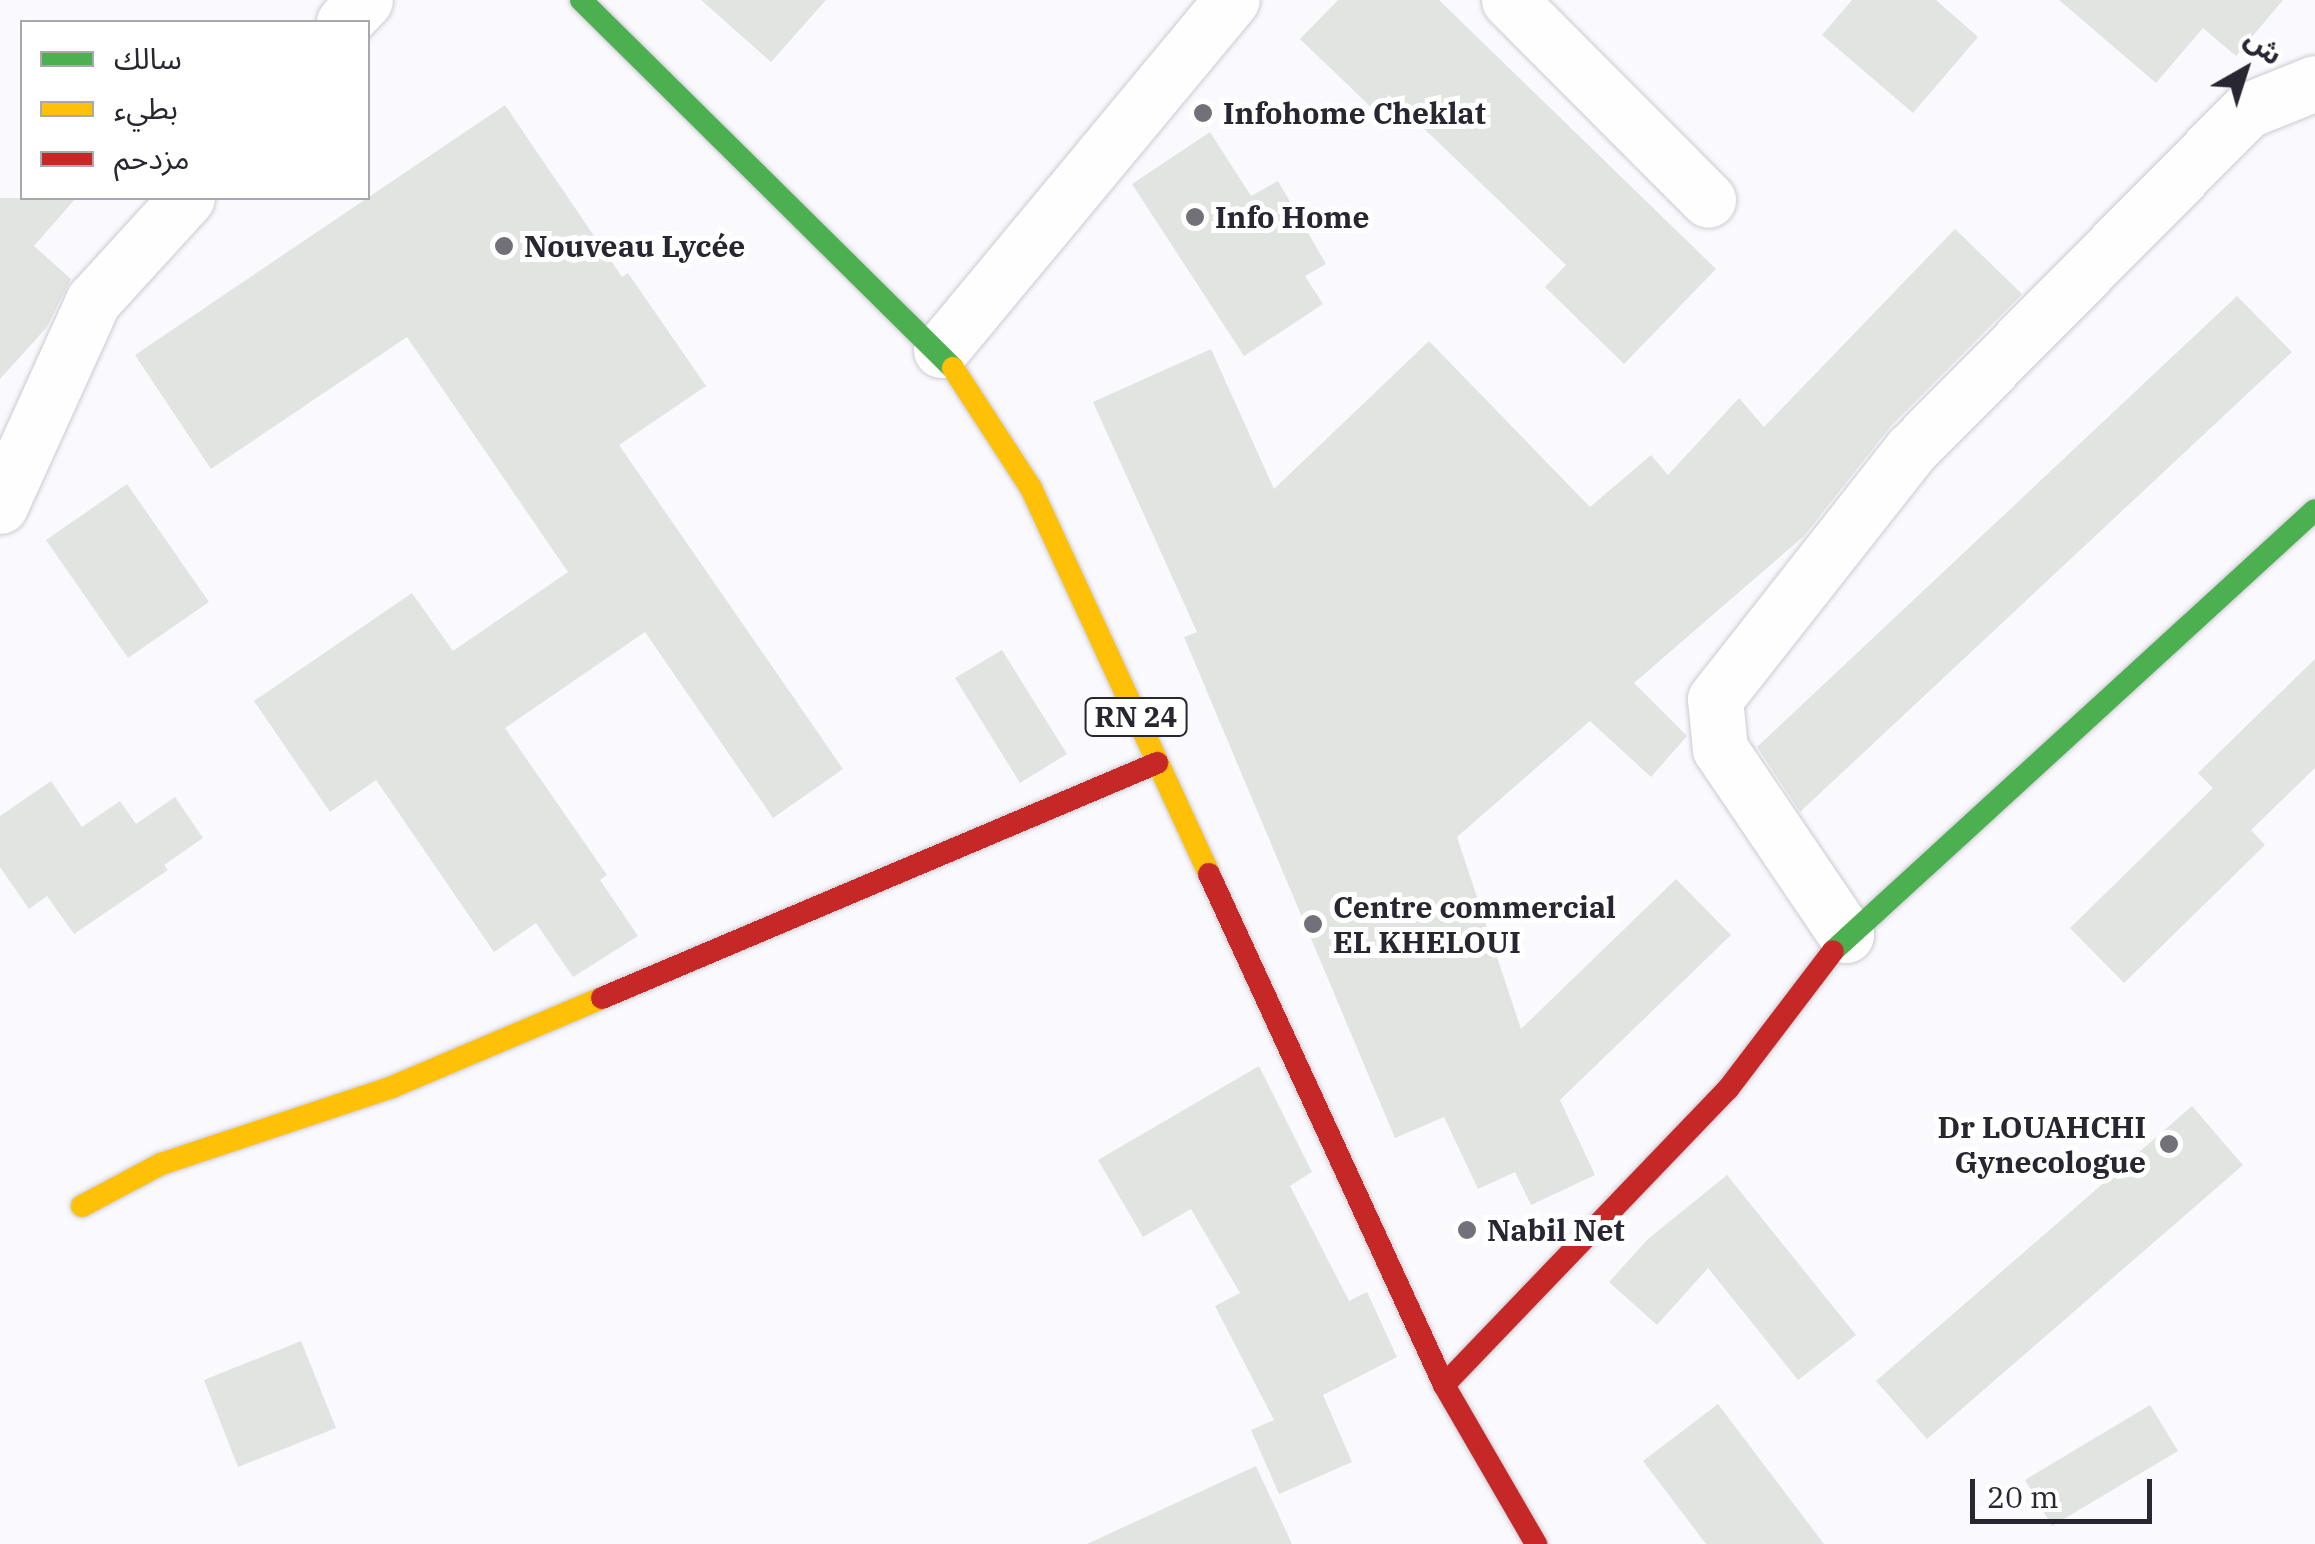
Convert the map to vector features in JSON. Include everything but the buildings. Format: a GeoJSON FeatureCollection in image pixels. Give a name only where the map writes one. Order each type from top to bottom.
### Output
{"type":"FeatureCollection","features":[{"type":"Feature","properties":{"kind":"street"},"geometry":{"type":"LineString","coordinates":[[346,20],[365,0]]}},
{"type":"Feature","properties":{"kind":"street","name":"RN 24"},"geometry":{"type":"LineString","coordinates":[[580,0],[941,350],[1031,488],[1444,1385],[1536,1544]]}},
{"type":"Feature","properties":{"kind":"street"},"geometry":{"type":"LineString","coordinates":[[941,350],[1232,0]]}},
{"type":"Feature","properties":{"kind":"street"},"geometry":{"type":"LineString","coordinates":[[1510,0],[1708,200]]}},
{"type":"Feature","properties":{"kind":"street"},"geometry":{"type":"LineString","coordinates":[[1846,935],[1720,749],[1715,699],[1912,449],[2248,110],[2315,83]]}},
{"type":"Feature","properties":{"kind":"street"},"geometry":{"type":"LineString","coordinates":[[0,506],[94,301],[184,200]]}},
{"type":"Feature","properties":{"kind":"street"},"geometry":{"type":"LineString","coordinates":[[1444,1385],[1728,1089],[1846,935],[2315,510]]}},
{"type":"Feature","properties":{"kind":"street"},"geometry":{"type":"LineString","coordinates":[[82,1206],[160,1164],[392,1087],[1157,763]]}},
{"type":"Feature","properties":{"kind":"traffic: fast"},"geometry":{"type":"LineString","coordinates":[[581,0],[953,368]]}},
{"type":"Feature","properties":{"kind":"traffic: fast"},"geometry":{"type":"LineString","coordinates":[[1833,951],[2315,510]]}},
{"type":"Feature","properties":{"kind":"traffic: slow"},"geometry":{"type":"LineString","coordinates":[[953,368],[1031,488],[1209,874]]}},
{"type":"Feature","properties":{"kind":"traffic: slow"},"geometry":{"type":"LineString","coordinates":[[82,1206],[161,1164],[392,1087],[602,998]]}},
{"type":"Feature","properties":{"kind":"traffic: jam"},"geometry":{"type":"LineString","coordinates":[[602,998],[1157,763]]}},
{"type":"Feature","properties":{"kind":"traffic: jam"},"geometry":{"type":"LineString","coordinates":[[1209,874],[1444,1385],[1536,1544]]}},
{"type":"Feature","properties":{"kind":"traffic: jam"},"geometry":{"type":"LineString","coordinates":[[1444,1385],[1728,1089],[1833,951]]}},
{"type":"Feature","properties":{"kind":"place","name":"Infohome Cheklat"},"geometry":{"type":"Point","coordinates":[1203,113]}},
{"type":"Feature","properties":{"kind":"place","name":"Info Home"},"geometry":{"type":"Point","coordinates":[1195,217]}},
{"type":"Feature","properties":{"kind":"place","name":"Nouveau Lycée"},"geometry":{"type":"Point","coordinates":[504,246]}},
{"type":"Feature","properties":{"kind":"place","name":"Centre commercial EL KHELOUI"},"geometry":{"type":"Point","coordinates":[1313,924]}},
{"type":"Feature","properties":{"kind":"place","name":"Dr LOUAHCHI Gynecologue"},"geometry":{"type":"Point","coordinates":[2169,1144]}},
{"type":"Feature","properties":{"kind":"place","name":"Nabil Net"},"geometry":{"type":"Point","coordinates":[1467,1230]}}]}
